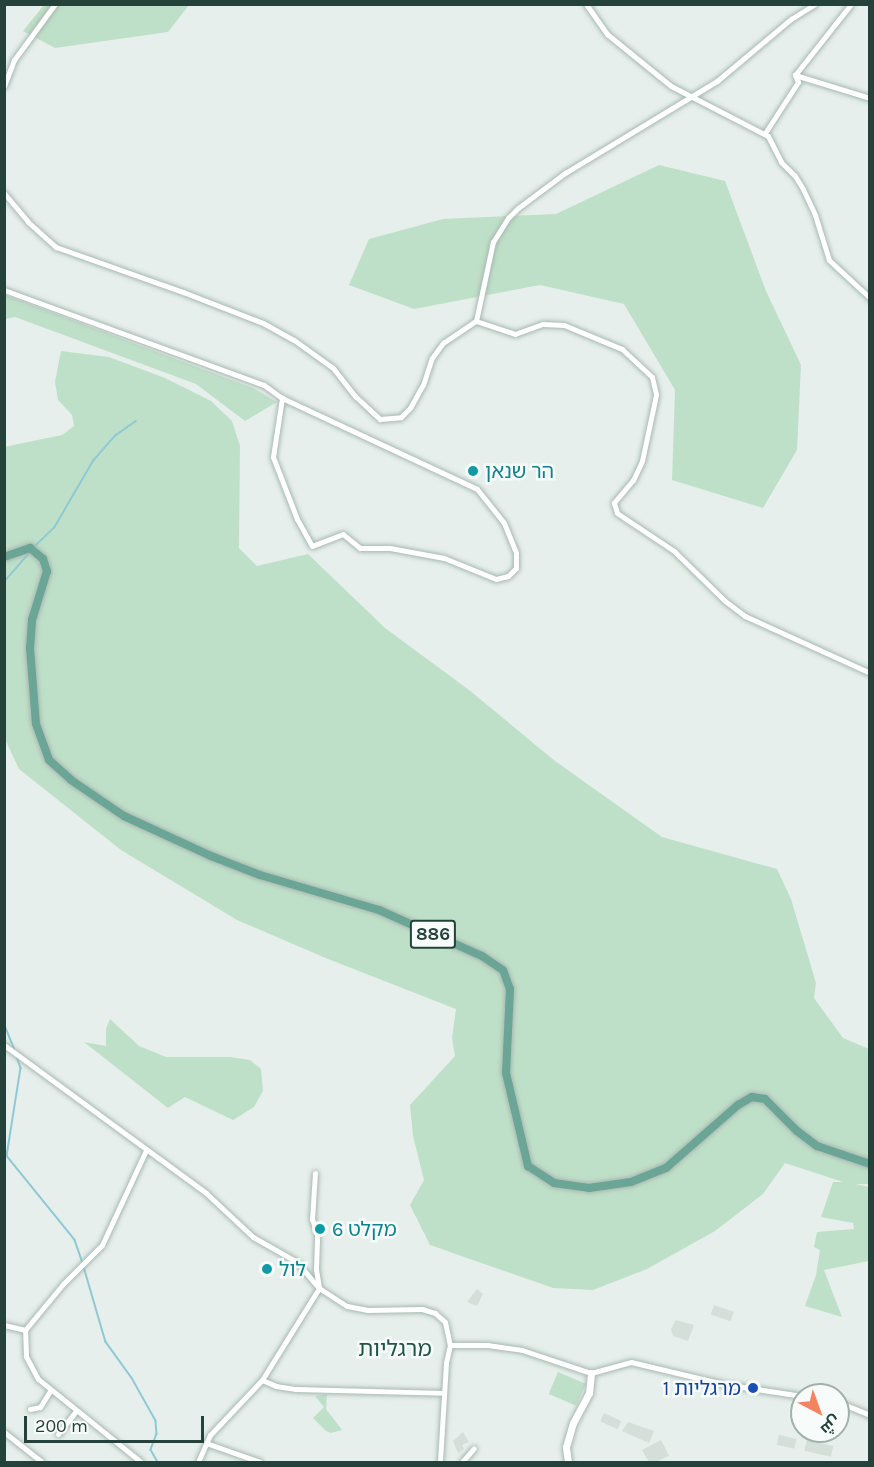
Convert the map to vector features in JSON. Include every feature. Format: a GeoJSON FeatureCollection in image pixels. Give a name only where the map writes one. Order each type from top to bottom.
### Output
{"type":"FeatureCollection","features":[{"type":"Feature","properties":{"kind":"main road","name":"886"},"geometry":{"type":"LineString","coordinates":[[4,557],[30,548],[44,559],[47,571],[32,620],[30,648],[36,724],[49,760],[71,780],[124,816],[211,856],[260,875],[379,910],[482,956],[504,970],[510,989],[506,1072],[528,1166],[554,1183],[589,1188],[631,1182],[666,1168],[738,1105],[752,1097],[765,1099],[797,1131],[817,1146],[870,1164]]}},
{"type":"Feature","properties":{"kind":"street"},"geometry":{"type":"LineString","coordinates":[[4,86],[14,60],[55,4]]}},
{"type":"Feature","properties":{"kind":"street"},"geometry":{"type":"LineString","coordinates":[[586,4],[608,34],[639,61],[688,97],[765,133],[774,142],[781,162],[795,176],[803,189],[815,215],[829,261],[870,298]]}},
{"type":"Feature","properties":{"kind":"street"},"geometry":{"type":"LineString","coordinates":[[4,193],[28,222],[56,247],[263,323],[294,340],[333,368],[355,396],[380,419],[401,417],[410,408],[423,386],[432,358],[443,343],[476,321],[493,242],[507,218],[566,173],[717,81],[791,19],[815,4]]}},
{"type":"Feature","properties":{"kind":"street"},"geometry":{"type":"LineString","coordinates":[[795,75],[851,4]]}},
{"type":"Feature","properties":{"kind":"street"},"geometry":{"type":"LineString","coordinates":[[765,133],[798,82],[795,75]]}},
{"type":"Feature","properties":{"kind":"street"},"geometry":{"type":"LineString","coordinates":[[795,75],[870,98]]}},
{"type":"Feature","properties":{"kind":"street"},"geometry":{"type":"LineString","coordinates":[[4,290],[264,385],[282,398],[477,489],[504,523],[516,553],[516,568],[508,576],[496,579],[444,558],[390,548],[360,548],[343,534],[312,546],[297,519],[273,457],[282,398]]}},
{"type":"Feature","properties":{"kind":"street"},"geometry":{"type":"LineString","coordinates":[[476,321],[514,334],[543,324],[564,325],[622,349],[642,365],[652,377],[656,395],[642,461],[633,480],[614,503],[617,513],[674,551],[725,601],[745,616],[870,673]]}},
{"type":"Feature","properties":{"kind":"street"},"geometry":{"type":"LineString","coordinates":[[4,1045],[206,1192],[253,1237],[297,1262],[319,1288],[348,1306],[368,1310],[422,1310],[435,1313],[445,1322],[450,1345],[444,1393],[440,1462]]}},
{"type":"Feature","properties":{"kind":"street"},"geometry":{"type":"LineString","coordinates":[[141,1462],[50,1391],[30,1368],[25,1347],[25,1330],[63,1284],[102,1245],[146,1150]]}},
{"type":"Feature","properties":{"kind":"street"},"geometry":{"type":"LineString","coordinates":[[198,1462],[217,1425],[262,1380],[319,1288],[315,1269],[317,1234],[312,1219],[315,1173]]}},
{"type":"Feature","properties":{"kind":"street"},"geometry":{"type":"LineString","coordinates":[[4,1325],[25,1330]]}},
{"type":"Feature","properties":{"kind":"street"},"geometry":{"type":"LineString","coordinates":[[450,1345],[487,1345],[522,1350],[591,1373],[631,1362],[723,1384],[790,1394]]}},
{"type":"Feature","properties":{"kind":"street"},"geometry":{"type":"LineString","coordinates":[[568,1462],[566,1446],[573,1423],[589,1393],[591,1373]]}},
{"type":"Feature","properties":{"kind":"street"},"geometry":{"type":"LineString","coordinates":[[262,1380],[276,1386],[296,1389],[444,1393]]}},
{"type":"Feature","properties":{"kind":"street"},"geometry":{"type":"LineString","coordinates":[[30,1409],[39,1407],[50,1391]]}},
{"type":"Feature","properties":{"kind":"street"},"geometry":{"type":"LineString","coordinates":[[850,1406],[870,1415]]}},
{"type":"Feature","properties":{"kind":"street"},"geometry":{"type":"LineString","coordinates":[[58,1434],[76,1411]]}},
{"type":"Feature","properties":{"kind":"street"},"geometry":{"type":"LineString","coordinates":[[4,1432],[42,1462]]}},
{"type":"Feature","properties":{"kind":"street"},"geometry":{"type":"LineString","coordinates":[[206,1443],[260,1462]]}},
{"type":"Feature","properties":{"kind":"street"},"geometry":{"type":"LineString","coordinates":[[462,1462],[474,1448]]}},
{"type":"Feature","properties":{"kind":"shaded area"},"geometry":{"type":"Polygon","coordinates":[[[477,1289],[483,1294],[477,1306],[467,1302],[477,1289]]]}},
{"type":"Feature","properties":{"kind":"shaded area"},"geometry":{"type":"Polygon","coordinates":[[[714,1305],[734,1312],[731,1321],[711,1314],[714,1305]]]}},
{"type":"Feature","properties":{"kind":"shaded area"},"geometry":{"type":"Polygon","coordinates":[[[676,1320],[694,1325],[688,1341],[673,1336],[671,1329],[676,1320]]]}},
{"type":"Feature","properties":{"kind":"shaded area"},"geometry":{"type":"Polygon","coordinates":[[[604,1413],[621,1421],[617,1429],[600,1421],[604,1413]]]}},
{"type":"Feature","properties":{"kind":"shaded area"},"geometry":{"type":"Polygon","coordinates":[[[628,1422],[654,1431],[649,1443],[622,1431],[628,1422]]]}},
{"type":"Feature","properties":{"kind":"shaded area"},"geometry":{"type":"Polygon","coordinates":[[[463,1432],[469,1442],[462,1445],[464,1449],[458,1453],[453,1441],[463,1432]]]}},
{"type":"Feature","properties":{"kind":"shaded area"},"geometry":{"type":"Polygon","coordinates":[[[779,1435],[790,1438],[790,1443],[796,1443],[794,1449],[777,1445],[779,1435]]]}},
{"type":"Feature","properties":{"kind":"shaded area"},"geometry":{"type":"Polygon","coordinates":[[[661,1440],[669,1456],[656,1462],[649,1462],[642,1450],[661,1440]]]}},
{"type":"Feature","properties":{"kind":"shaded area"},"geometry":{"type":"Polygon","coordinates":[[[806,1443],[833,1446],[831,1457],[805,1451],[806,1443]]]}},
{"type":"Feature","properties":{"kind":"green space"},"geometry":{"type":"Polygon","coordinates":[[[44,5],[189,5],[168,32],[55,48],[23,31],[44,5]]]}},
{"type":"Feature","properties":{"kind":"green space"},"geometry":{"type":"Polygon","coordinates":[[[659,165],[725,181],[766,291],[801,365],[797,450],[763,508],[672,480],[675,390],[624,304],[540,285],[414,309],[349,285],[369,239],[443,219],[556,214],[659,165]]]}},
{"type":"Feature","properties":{"kind":"green space"},"geometry":{"type":"Polygon","coordinates":[[[5,295],[253,388],[277,402],[245,421],[196,384],[15,317],[5,319],[5,295]]]}},
{"type":"Feature","properties":{"kind":"green space"},"geometry":{"type":"Polygon","coordinates":[[[61,351],[109,357],[165,378],[211,401],[232,421],[240,446],[239,548],[257,566],[308,554],[385,628],[469,690],[555,761],[662,837],[777,869],[791,899],[816,983],[814,998],[843,1038],[869,1049],[869,1184],[856,1184],[869,1187],[869,1261],[824,1270],[842,1317],[805,1306],[816,1275],[820,1250],[814,1247],[817,1232],[854,1229],[853,1223],[821,1217],[833,1182],[843,1182],[785,1163],[763,1194],[715,1231],[647,1269],[593,1290],[553,1288],[430,1245],[410,1205],[424,1180],[413,1136],[410,1105],[455,1056],[452,1038],[456,1009],[328,959],[237,920],[121,850],[19,769],[4,737],[4,447],[62,435],[74,426],[72,415],[58,400],[55,382],[61,351]]]}},
{"type":"Feature","properties":{"kind":"green space"},"geometry":{"type":"Polygon","coordinates":[[[110,1019],[139,1046],[166,1057],[230,1057],[250,1060],[261,1069],[263,1091],[254,1107],[233,1120],[185,1097],[168,1108],[84,1042],[106,1046],[106,1029],[110,1019]]]}},
{"type":"Feature","properties":{"kind":"green space"},"geometry":{"type":"Polygon","coordinates":[[[558,1372],[586,1384],[576,1406],[549,1394],[558,1372]]]}},
{"type":"Feature","properties":{"kind":"green space"},"geometry":{"type":"Polygon","coordinates":[[[327,1394],[326,1409],[342,1430],[331,1433],[313,1418],[324,1407],[315,1396],[327,1394]]]}},
{"type":"Feature","properties":{"kind":"waterway"},"geometry":{"type":"LineString","coordinates":[[34,547],[54,528],[93,461],[116,435],[136,421]]}},
{"type":"Feature","properties":{"kind":"waterway"},"geometry":{"type":"LineString","coordinates":[[4,582],[29,553]]}},
{"type":"Feature","properties":{"kind":"waterway"},"geometry":{"type":"LineString","coordinates":[[4,1023],[15,1050]]}},
{"type":"Feature","properties":{"kind":"waterway"},"geometry":{"type":"LineString","coordinates":[[17,1057],[21,1068],[7,1156],[75,1240],[83,1263]]}},
{"type":"Feature","properties":{"kind":"waterway"},"geometry":{"type":"LineString","coordinates":[[84,1267],[106,1342],[132,1378],[156,1421],[157,1434],[151,1450],[158,1462]]}},
{"type":"Feature","properties":{"kind":"place","name":"הר שנאן"},"geometry":{"type":"Point","coordinates":[473,471]}},
{"type":"Feature","properties":{"kind":"place","name":"מקלט 6"},"geometry":{"type":"Point","coordinates":[320,1229]}},
{"type":"Feature","properties":{"kind":"place","name":"לול"},"geometry":{"type":"Point","coordinates":[267,1269]}},
{"type":"Feature","properties":{"kind":"place","name":"מרגליות 1"},"geometry":{"type":"Point","coordinates":[753,1388]}},
{"type":"Feature","properties":{"kind":"district","name":"מרגליות"},"geometry":{"type":"Point","coordinates":[395,1350]}}]}
